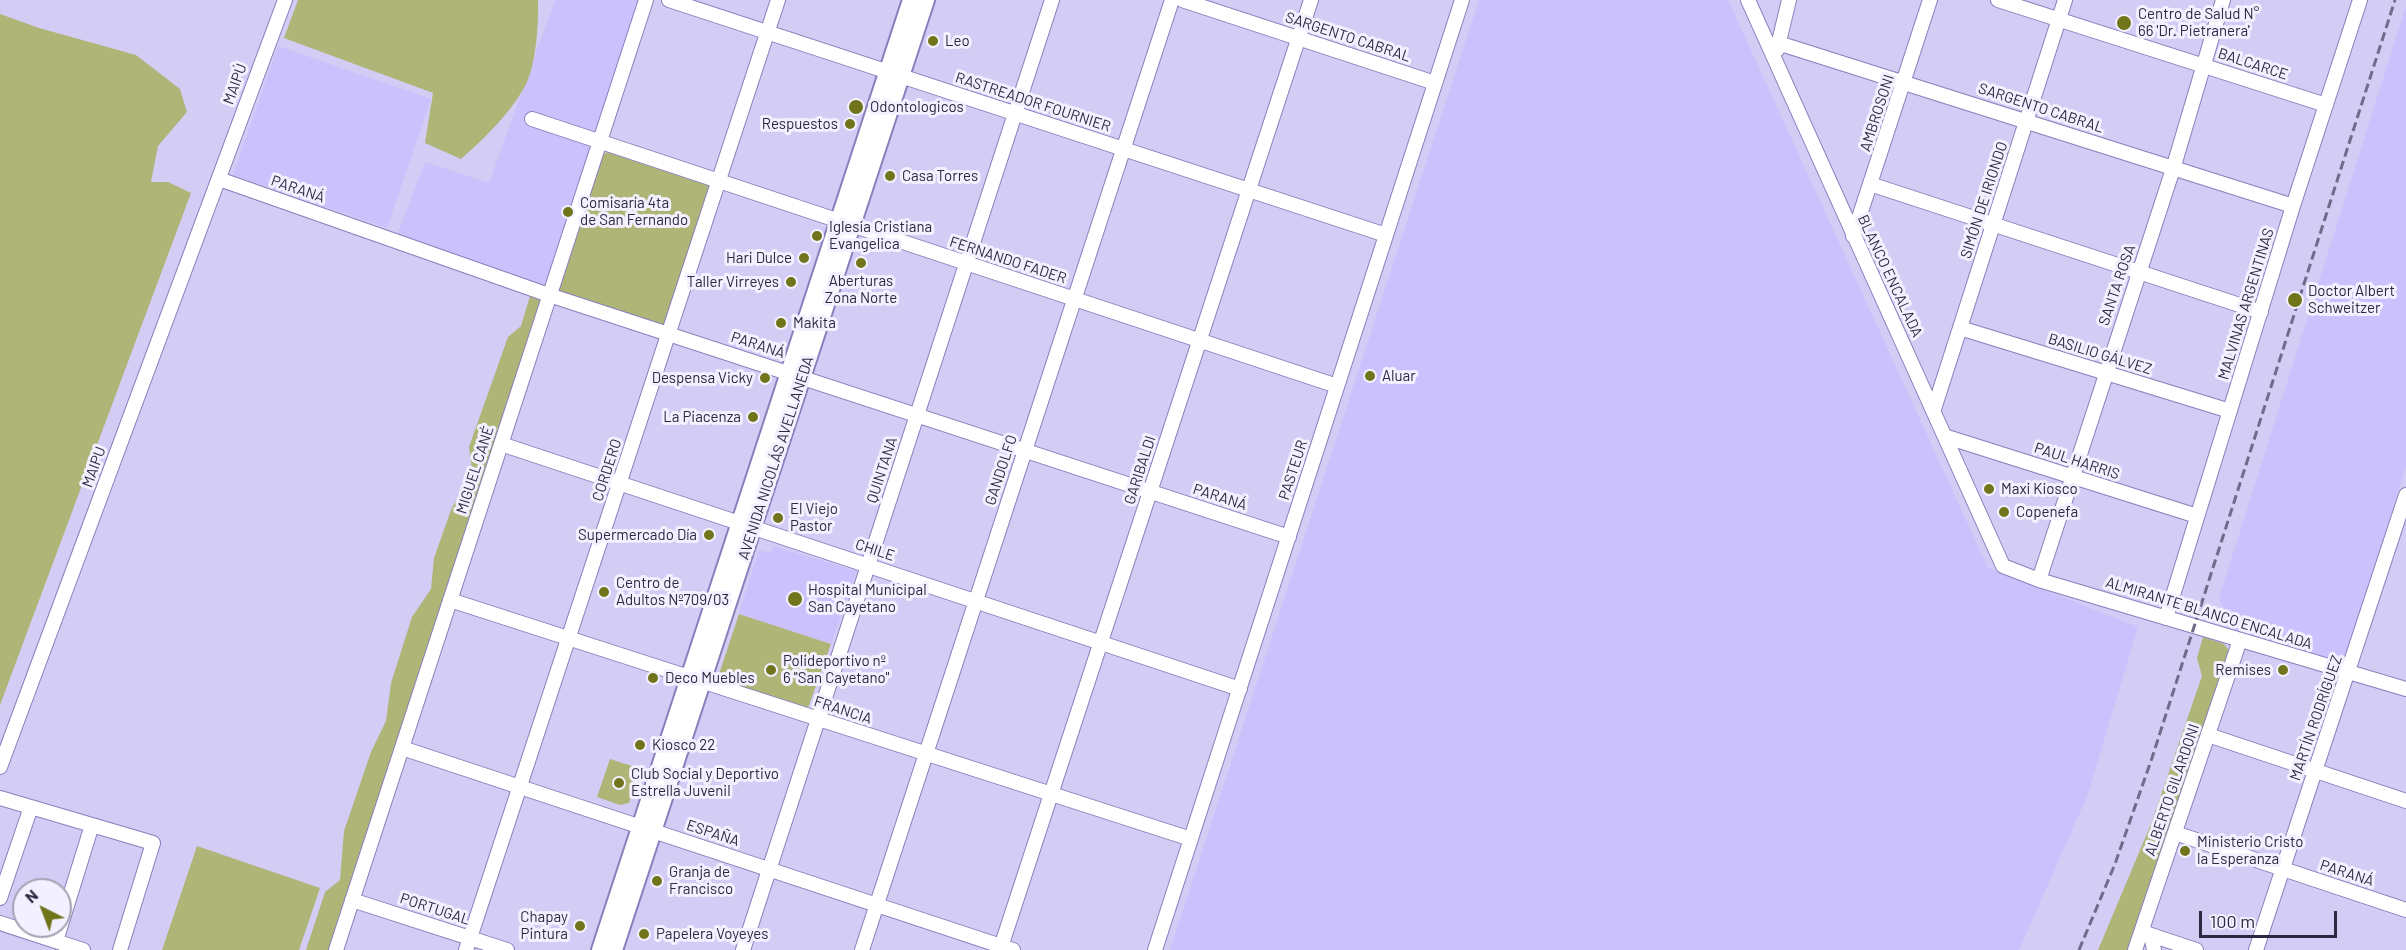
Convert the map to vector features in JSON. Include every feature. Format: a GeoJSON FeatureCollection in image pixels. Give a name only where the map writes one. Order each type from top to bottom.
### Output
{"type":"FeatureCollection","features":[{"type":"Feature","properties":{"kind":"main road","name":"AVENIDA NICOLÁS AVELLANEDA"},"geometry":{"type":"LineString","coordinates":[[894,74],[911,0]]}},
{"type":"Feature","properties":{"kind":"main road","name":"AVENIDA NICOLÁS AVELLANEDA"},"geometry":{"type":"LineString","coordinates":[[600,950],[646,829],[894,74],[926,0]]}},
{"type":"Feature","properties":{"kind":"main road","name":"AVENIDA NICOLÁS AVELLANEDA"},"geometry":{"type":"LineString","coordinates":[[614,950],[646,829]]}},
{"type":"Feature","properties":{"kind":"street","name":"MAIPÚ"},"geometry":{"type":"LineString","coordinates":[[219,179],[285,0]]}},
{"type":"Feature","properties":{"kind":"street","name":"MIGUEL CANÉ"},"geometry":{"type":"LineString","coordinates":[[336,950],[646,0]]}},
{"type":"Feature","properties":{"kind":"street","name":"RASTREADOR FOURNIER"},"geometry":{"type":"LineString","coordinates":[[669,0],[1386,235]]}},
{"type":"Feature","properties":{"kind":"street","name":"CORDERO"},"geometry":{"type":"LineString","coordinates":[[468,944],[778,0]]}},
{"type":"Feature","properties":{"kind":"street","name":"QUINTANA"},"geometry":{"type":"LineString","coordinates":[[743,950],[1052,0]]}},
{"type":"Feature","properties":{"kind":"street","name":"GANDOLFO"},"geometry":{"type":"LineString","coordinates":[[862,950],[1172,0]]}},
{"type":"Feature","properties":{"kind":"street","name":"SARGENTO CABRAL"},"geometry":{"type":"LineString","coordinates":[[1182,0],[1435,83]]}},
{"type":"Feature","properties":{"kind":"street","name":"GARIBALDI"},"geometry":{"type":"LineString","coordinates":[[1005,949],[1051,794],[1100,642],[1311,0]]}},
{"type":"Feature","properties":{"kind":"street","name":"PASTEUR"},"geometry":{"type":"LineString","coordinates":[[1155,950],[1462,0]]}},
{"type":"Feature","properties":{"kind":"street","name":"BLANCO ENCALADA"},"geometry":{"type":"LineString","coordinates":[[1748,0],[1853,236],[1947,437],[2003,566]]}},
{"type":"Feature","properties":{"kind":"street"},"geometry":{"type":"LineString","coordinates":[[1775,58],[1789,0]]}},
{"type":"Feature","properties":{"kind":"street","name":"AMBROSONI"},"geometry":{"type":"LineString","coordinates":[[1853,236],[1930,0]]}},
{"type":"Feature","properties":{"kind":"street","name":"BALCARCE"},"geometry":{"type":"LineString","coordinates":[[1998,0],[2326,105]]}},
{"type":"Feature","properties":{"kind":"street","name":"SIMÓN DE IRIONDO"},"geometry":{"type":"LineString","coordinates":[[1934,409],[2065,0]]}},
{"type":"Feature","properties":{"kind":"street","name":"SANTA ROSA"},"geometry":{"type":"LineString","coordinates":[[2039,579],[2104,374],[2173,169],[2223,0]]}},
{"type":"Feature","properties":{"kind":"street","name":"MALVINAS ARGENTINAS"},"geometry":{"type":"LineString","coordinates":[[2166,618],[2293,206],[2360,0]]}},
{"type":"Feature","properties":{"kind":"street","name":"SARGENTO CABRAL"},"geometry":{"type":"LineString","coordinates":[[1778,43],[2293,206]]}},
{"type":"Feature","properties":{"kind":"street","name":"FERNANDO FADER"},"geometry":{"type":"LineString","coordinates":[[532,119],[1337,386]]}},
{"type":"Feature","properties":{"kind":"street","name":"PARANÁ"},"geometry":{"type":"LineString","coordinates":[[219,179],[549,295],[1289,537]]}},
{"type":"Feature","properties":{"kind":"street","name":"MAIPU"},"geometry":{"type":"LineString","coordinates":[[0,767],[219,179]]}},
{"type":"Feature","properties":{"kind":"street"},"geometry":{"type":"LineString","coordinates":[[1870,184],[2261,312]]}},
{"type":"Feature","properties":{"kind":"street","name":"BASILIO GÁLVEZ"},"geometry":{"type":"LineString","coordinates":[[1960,328],[2230,411]]}},
{"type":"Feature","properties":{"kind":"street","name":"PAUL HARRIS"},"geometry":{"type":"LineString","coordinates":[[1947,437],[2197,516]]}},
{"type":"Feature","properties":{"kind":"street","name":"CHILE"},"geometry":{"type":"LineString","coordinates":[[501,444],[1240,689]]}},
{"type":"Feature","properties":{"kind":"street","name":"MARTÍN RODRÍGUEZ"},"geometry":{"type":"LineString","coordinates":[[2256,950],[2406,495]]}},
{"type":"Feature","properties":{"kind":"street","name":"ALMIRANTE BLANCO ENCALADA"},"geometry":{"type":"LineString","coordinates":[[2003,566],[2039,579],[2406,690]]}},
{"type":"Feature","properties":{"kind":"street","name":"FRANCIA"},"geometry":{"type":"LineString","coordinates":[[450,600],[1191,839]]}},
{"type":"Feature","properties":{"kind":"street","name":"ALBERTO GILARDONI"},"geometry":{"type":"LineString","coordinates":[[2135,950],[2146,933],[2175,833],[2240,640]]}},
{"type":"Feature","properties":{"kind":"street"},"geometry":{"type":"LineString","coordinates":[[2208,735],[2406,801]]}},
{"type":"Feature","properties":{"kind":"street","name":"ESPAÑA"},"geometry":{"type":"LineString","coordinates":[[402,748],[1005,949]]}},
{"type":"Feature","properties":{"kind":"street"},"geometry":{"type":"LineString","coordinates":[[0,798],[153,843],[120,950]]}},
{"type":"Feature","properties":{"kind":"street"},"geometry":{"type":"LineString","coordinates":[[0,898],[31,807]]}},
{"type":"Feature","properties":{"kind":"street"},"geometry":{"type":"LineString","coordinates":[[56,941],[92,825]]}},
{"type":"Feature","properties":{"kind":"street","name":"PARANÁ"},"geometry":{"type":"LineString","coordinates":[[2175,833],[2406,910]]}},
{"type":"Feature","properties":{"kind":"street","name":"PORTUGAL"},"geometry":{"type":"LineString","coordinates":[[352,900],[468,944],[507,950]]}},
{"type":"Feature","properties":{"kind":"street"},"geometry":{"type":"LineString","coordinates":[[0,923],[83,950]]}},
{"type":"Feature","properties":{"kind":"street"},"geometry":{"type":"LineString","coordinates":[[2146,933],[2154,950]]}},
{"type":"Feature","properties":{"kind":"street"},"geometry":{"type":"LineString","coordinates":[[2146,933],[2196,950]]}},
{"type":"Feature","properties":{"kind":"shaded area"},"geometry":{"type":"Polygon","coordinates":[[[555,0],[639,0],[546,288],[396,238],[425,162],[489,183],[555,0]]]}},
{"type":"Feature","properties":{"kind":"shaded area"},"geometry":{"type":"Polygon","coordinates":[[[1479,0],[1728,0],[1988,568],[2138,627],[2088,794],[2019,950],[1170,950],[1479,0]]]}},
{"type":"Feature","properties":{"kind":"shaded area"},"geometry":{"type":"Polygon","coordinates":[[[2406,6],[2406,466],[2345,664],[2234,631],[2219,598],[2406,6]]]}},
{"type":"Feature","properties":{"kind":"shaded area"},"geometry":{"type":"Polygon","coordinates":[[[278,46],[431,99],[387,228],[233,175],[278,46]]]}},
{"type":"Feature","properties":{"kind":"shaded area","name":"Hospital Municipal San Cayetano"},"geometry":{"type":"Polygon","coordinates":[[[773,546],[857,571],[831,644],[739,614],[759,550],[770,553],[773,546]]]}},
{"type":"Feature","properties":{"kind":"green space"},"geometry":{"type":"Polygon","coordinates":[[[298,0],[538,0],[533,64],[527,82],[506,114],[461,159],[425,143],[433,93],[284,38],[298,0]]]}},
{"type":"Feature","properties":{"kind":"green space"},"geometry":{"type":"Polygon","coordinates":[[[0,14],[39,28],[136,55],[180,89],[187,112],[158,146],[151,182],[168,182],[191,193],[0,705],[0,14]]]}},
{"type":"Feature","properties":{"kind":"green space"},"geometry":{"type":"Polygon","coordinates":[[[609,152],[710,187],[666,322],[661,327],[557,291],[601,154],[609,152]]]}},
{"type":"Feature","properties":{"kind":"green space"},"geometry":{"type":"Polygon","coordinates":[[[532,289],[549,295],[335,950],[306,950],[325,892],[340,880],[344,831],[371,752],[386,721],[391,683],[412,617],[431,589],[434,558],[451,510],[472,470],[469,447],[508,337],[521,326],[532,289]]]}},
{"type":"Feature","properties":{"kind":"green space","name":"Polideportivo nº 6 \"San Cayetano\""},"geometry":{"type":"Polygon","coordinates":[[[739,614],[831,644],[808,708],[717,680],[739,614]]]}},
{"type":"Feature","properties":{"kind":"green space"},"geometry":{"type":"Polygon","coordinates":[[[2203,637],[2224,644],[2231,653],[2130,950],[2098,950],[2151,824],[2202,676],[2197,658],[2203,637]]]}},
{"type":"Feature","properties":{"kind":"green space","name":"Club Social y Deportivo Estrella Juvenil"},"geometry":{"type":"Polygon","coordinates":[[[610,759],[641,769],[629,803],[620,805],[597,797],[610,759]]]}},
{"type":"Feature","properties":{"kind":"green space"},"geometry":{"type":"Polygon","coordinates":[[[197,846],[320,888],[299,950],[162,950],[197,846]]]}},
{"type":"Feature","properties":{"kind":"railway"},"geometry":{"type":"LineString","coordinates":[[2079,950],[2115,864],[2152,758],[2395,0]]}},
{"type":"Feature","properties":{"kind":"place","name":"Centro de Salud N° 66 'Dr. Pietranera'"},"geometry":{"type":"Point","coordinates":[2124,23]}},
{"type":"Feature","properties":{"kind":"place","name":"Leo"},"geometry":{"type":"Point","coordinates":[933,41]}},
{"type":"Feature","properties":{"kind":"place","name":"Odontologicos"},"geometry":{"type":"Point","coordinates":[856,107]}},
{"type":"Feature","properties":{"kind":"place","name":"Respuestos"},"geometry":{"type":"Point","coordinates":[850,124]}},
{"type":"Feature","properties":{"kind":"place","name":"Casa Torres"},"geometry":{"type":"Point","coordinates":[890,176]}},
{"type":"Feature","properties":{"kind":"place","name":"Comisaría 4ta de San Fernando"},"geometry":{"type":"Point","coordinates":[568,212]}},
{"type":"Feature","properties":{"kind":"place","name":"Iglesia Cristiana Evangelica"},"geometry":{"type":"Point","coordinates":[817,236]}},
{"type":"Feature","properties":{"kind":"place","name":"Hari Dulce"},"geometry":{"type":"Point","coordinates":[804,258]}},
{"type":"Feature","properties":{"kind":"place","name":"Aberturas Zona Norte"},"geometry":{"type":"Point","coordinates":[861,263]}},
{"type":"Feature","properties":{"kind":"place","name":"Taller Virreyes"},"geometry":{"type":"Point","coordinates":[791,282]}},
{"type":"Feature","properties":{"kind":"place","name":"Doctor Albert Schweitzer"},"geometry":{"type":"Point","coordinates":[2295,300]}},
{"type":"Feature","properties":{"kind":"place","name":"Makita"},"geometry":{"type":"Point","coordinates":[781,323]}},
{"type":"Feature","properties":{"kind":"place","name":"Aluar"},"geometry":{"type":"Point","coordinates":[1370,376]}},
{"type":"Feature","properties":{"kind":"place","name":"Despensa Vicky"},"geometry":{"type":"Point","coordinates":[765,378]}},
{"type":"Feature","properties":{"kind":"place","name":"La Piacenza"},"geometry":{"type":"Point","coordinates":[753,417]}},
{"type":"Feature","properties":{"kind":"place","name":"Maxi Kiosco"},"geometry":{"type":"Point","coordinates":[1989,489]}},
{"type":"Feature","properties":{"kind":"place","name":"Copenefa"},"geometry":{"type":"Point","coordinates":[2004,512]}},
{"type":"Feature","properties":{"kind":"place","name":"El Viejo Pastor"},"geometry":{"type":"Point","coordinates":[778,518]}},
{"type":"Feature","properties":{"kind":"place","name":"Supermercado Día"},"geometry":{"type":"Point","coordinates":[709,535]}},
{"type":"Feature","properties":{"kind":"place","name":"Centro de Adultos Nº709/03"},"geometry":{"type":"Point","coordinates":[604,592]}},
{"type":"Feature","properties":{"kind":"place","name":"Hospital Municipal San Cayetano"},"geometry":{"type":"Point","coordinates":[795,599]}},
{"type":"Feature","properties":{"kind":"place","name":"Polideportivo nº 6 \"San Cayetano\""},"geometry":{"type":"Point","coordinates":[771,670]}},
{"type":"Feature","properties":{"kind":"place","name":"Remises"},"geometry":{"type":"Point","coordinates":[2283,670]}},
{"type":"Feature","properties":{"kind":"place","name":"Deco Muebles"},"geometry":{"type":"Point","coordinates":[653,678]}},
{"type":"Feature","properties":{"kind":"place","name":"Kiosco 22"},"geometry":{"type":"Point","coordinates":[640,745]}},
{"type":"Feature","properties":{"kind":"place","name":"Club Social y Deportivo Estrella Juvenil"},"geometry":{"type":"Point","coordinates":[619,783]}},
{"type":"Feature","properties":{"kind":"place","name":"Ministerio Cristo la Esperanza"},"geometry":{"type":"Point","coordinates":[2185,851]}},
{"type":"Feature","properties":{"kind":"place","name":"Granja de Francisco"},"geometry":{"type":"Point","coordinates":[657,881]}},
{"type":"Feature","properties":{"kind":"place","name":"Chapay Pintura"},"geometry":{"type":"Point","coordinates":[580,926]}},
{"type":"Feature","properties":{"kind":"place","name":"Papelera Voyeyes"},"geometry":{"type":"Point","coordinates":[644,934]}}]}
